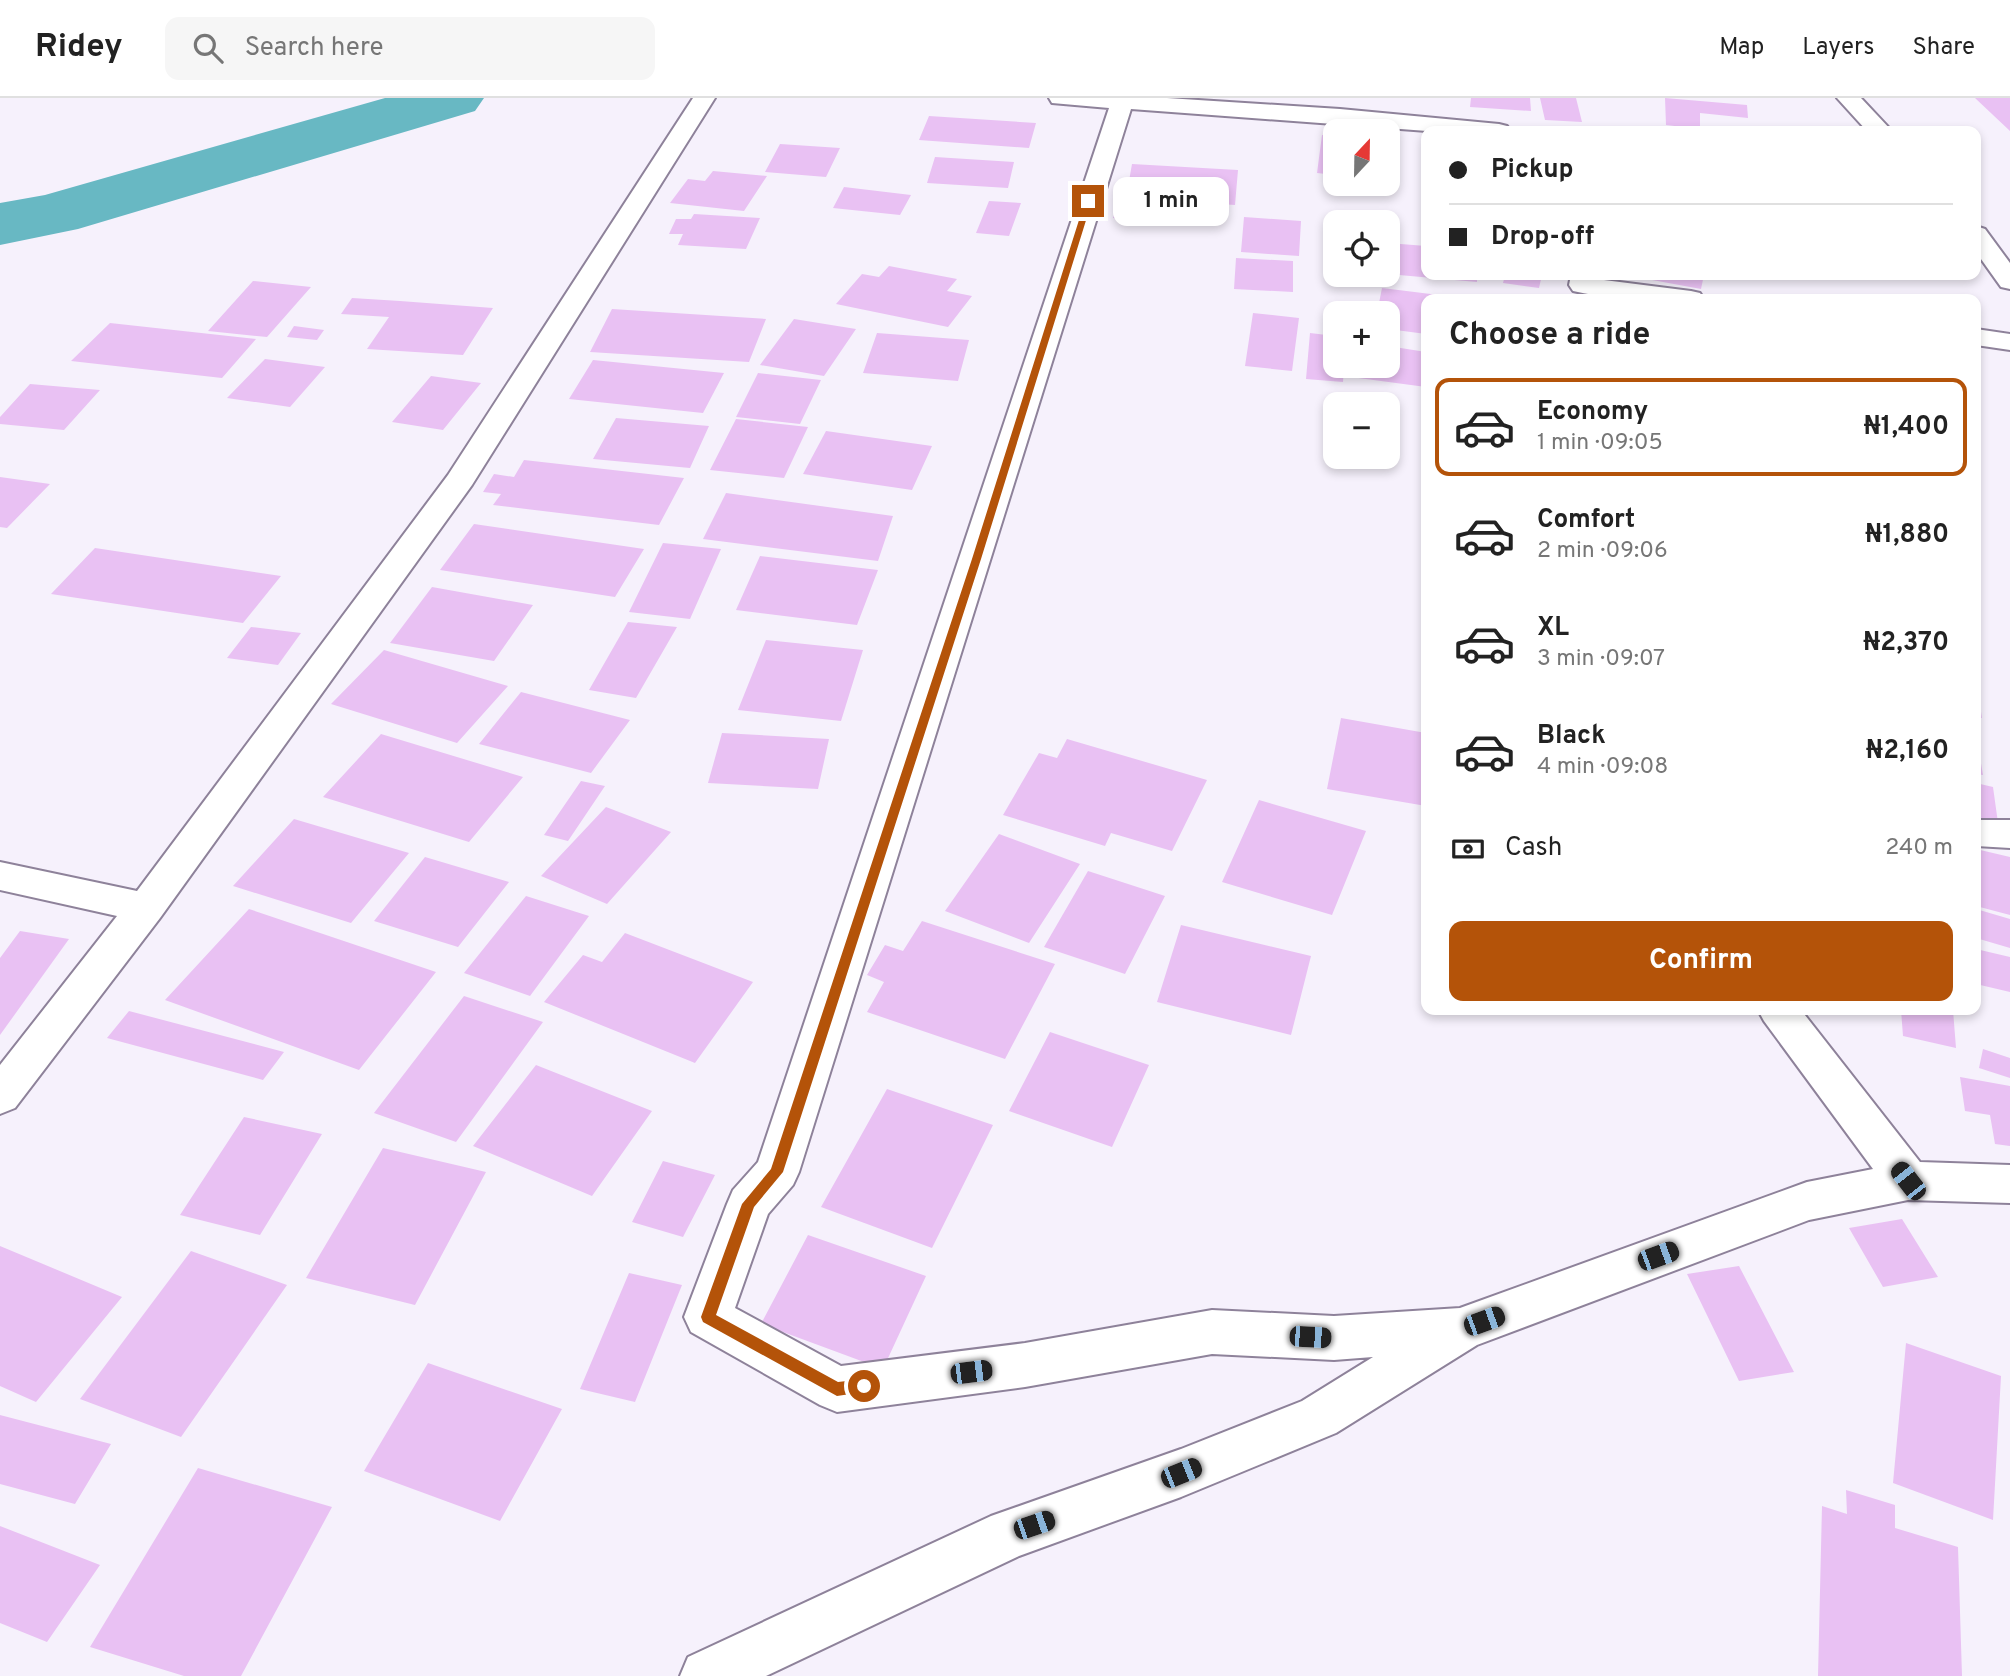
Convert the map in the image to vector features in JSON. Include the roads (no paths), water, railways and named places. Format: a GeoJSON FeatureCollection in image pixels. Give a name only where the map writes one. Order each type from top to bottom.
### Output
{"type":"FeatureCollection","features":[{"type":"Feature","properties":{"kind":"street"},"geometry":{"type":"LineString","coordinates":[[0,1096],[146,908],[461,479],[606,256],[704,98]]}},
{"type":"Feature","properties":{"kind":"street"},"geometry":{"type":"LineString","coordinates":[[1060,98],[1340,116],[1446,126]]}},
{"type":"Feature","properties":{"kind":"street"},"geometry":{"type":"LineString","coordinates":[[1848,98],[1875,126]]}},
{"type":"Feature","properties":{"kind":"street"},"geometry":{"type":"LineString","coordinates":[[1122,102],[777,1172],[748,1204],[708,1317],[837,1389],[1025,1366],[1212,1332],[1334,1338],[1460,1330]]}},
{"type":"Feature","properties":{"kind":"street"},"geometry":{"type":"LineString","coordinates":[[1981,241],[2010,281]]}},
{"type":"Feature","properties":{"kind":"street"},"geometry":{"type":"LineString","coordinates":[[1582,286],[1649,294]]}},
{"type":"Feature","properties":{"kind":"street"},"geometry":{"type":"LineString","coordinates":[[1981,338],[2010,342]]}},
{"type":"Feature","properties":{"kind":"street"},"geometry":{"type":"LineString","coordinates":[[1981,833],[2010,834]]}},
{"type":"Feature","properties":{"kind":"street"},"geometry":{"type":"LineString","coordinates":[[0,876],[146,908]]}},
{"type":"Feature","properties":{"kind":"street"},"geometry":{"type":"LineString","coordinates":[[1781,1015],[1908,1181]]}},
{"type":"Feature","properties":{"kind":"street"},"geometry":{"type":"LineString","coordinates":[[707,1676],[1009,1534],[1181,1473],[1319,1417],[1460,1330],[1807,1201],[1908,1181],[2010,1184]]}},
{"type":"Feature","properties":{"kind":"waterway"},"geometry":{"type":"LineString","coordinates":[[0,224],[54,214],[453,98]]}}]}
